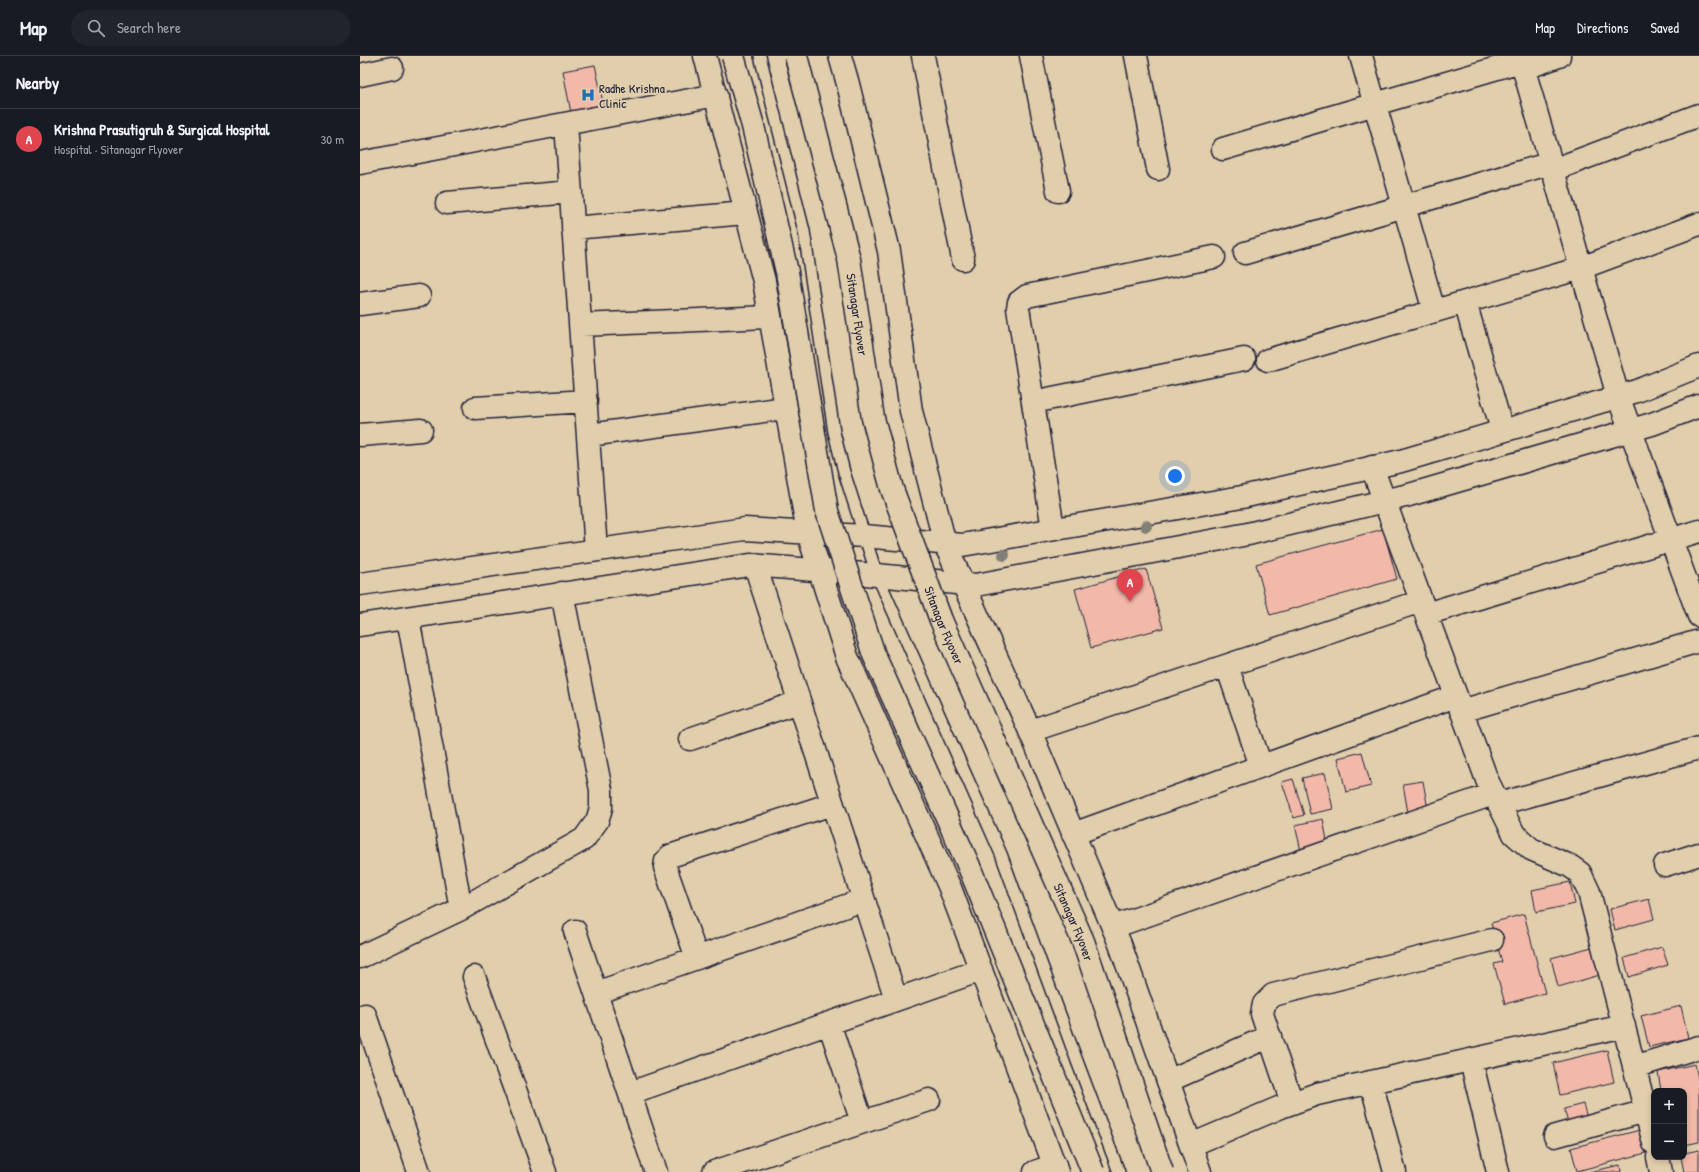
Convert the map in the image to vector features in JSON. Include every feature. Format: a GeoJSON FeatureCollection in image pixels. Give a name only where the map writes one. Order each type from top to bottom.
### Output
{"type":"FeatureCollection","features":[{"type":"Feature","properties":{"kind":"street"},"geometry":{"type":"LineString","coordinates":[[705,56],[764,281],[808,533],[819,571],[847,657],[950,888],[1056,1168],[1035,1172]]}},
{"type":"Feature","properties":{"kind":"street"},"geometry":{"type":"LineString","coordinates":[[733,56],[753,126],[787,272],[827,510],[839,548],[874,655],[968,864],[1093,1172]]}},
{"type":"Feature","properties":{"kind":"street","name":"Sitanagar Flyover"},"geometry":{"type":"LineString","coordinates":[[796,56],[849,259],[874,418],[892,489],[941,620],[1083,941],[1162,1172]]}},
{"type":"Feature","properties":{"kind":"street"},"geometry":{"type":"LineString","coordinates":[[840,56],[889,251],[911,411],[945,544],[1030,731],[1113,927],[1200,1172]]}},
{"type":"Feature","properties":{"kind":"street"},"geometry":{"type":"LineString","coordinates":[[923,56],[963,259]]}},
{"type":"Feature","properties":{"kind":"street"},"geometry":{"type":"LineString","coordinates":[[1030,56],[1058,191]]}},
{"type":"Feature","properties":{"kind":"street"},"geometry":{"type":"LineString","coordinates":[[1136,56],[1158,169]]}},
{"type":"Feature","properties":{"kind":"street"},"geometry":{"type":"LineString","coordinates":[[1361,56],[1434,311]]}},
{"type":"Feature","properties":{"kind":"street"},"geometry":{"type":"LineString","coordinates":[[1223,149],[1522,62],[1559,56]]}},
{"type":"Feature","properties":{"kind":"street"},"geometry":{"type":"LineString","coordinates":[[1522,62],[1618,396],[1699,616]]}},
{"type":"Feature","properties":{"kind":"street"},"geometry":{"type":"LineString","coordinates":[[360,75],[392,68]]}},
{"type":"Feature","properties":{"kind":"street"},"geometry":{"type":"LineString","coordinates":[[360,163],[716,95]]}},
{"type":"Feature","properties":{"kind":"street"},"geometry":{"type":"LineString","coordinates":[[1245,253],[1404,207],[1552,167],[1699,115]]}},
{"type":"Feature","properties":{"kind":"street"},"geometry":{"type":"LineString","coordinates":[[566,124],[596,550]]}},
{"type":"Feature","properties":{"kind":"street"},"geometry":{"type":"LineString","coordinates":[[447,203],[571,192]]}},
{"type":"Feature","properties":{"kind":"street"},"geometry":{"type":"LineString","coordinates":[[573,228],[746,213]]}},
{"type":"Feature","properties":{"kind":"street"},"geometry":{"type":"LineString","coordinates":[[1268,360],[1581,268],[1699,224]]}},
{"type":"Feature","properties":{"kind":"street"},"geometry":{"type":"LineString","coordinates":[[1053,530],[1018,308],[1019,302],[1022,298],[1027,296],[1214,257]]}},
{"type":"Feature","properties":{"kind":"street"},"geometry":{"type":"LineString","coordinates":[[360,304],[419,296]]}},
{"type":"Feature","properties":{"kind":"street"},"geometry":{"type":"LineString","coordinates":[[1465,302],[1502,430]]}},
{"type":"Feature","properties":{"kind":"street"},"geometry":{"type":"LineString","coordinates":[[581,325],[770,317]]}},
{"type":"Feature","properties":{"kind":"street"},"geometry":{"type":"LineString","coordinates":[[1033,402],[1244,359]]}},
{"type":"Feature","properties":{"kind":"street"},"geometry":{"type":"LineString","coordinates":[[360,584],[745,529],[864,536],[962,545],[1242,498],[1401,461],[1637,391],[1699,366]]}},
{"type":"Feature","properties":{"kind":"street"},"geometry":{"type":"LineString","coordinates":[[475,408],[586,401]]}},
{"type":"Feature","properties":{"kind":"street"},"geometry":{"type":"LineString","coordinates":[[360,625],[750,565],[877,575],[976,585],[1248,534],[1416,493],[1652,424],[1699,406]]}},
{"type":"Feature","properties":{"kind":"street"},"geometry":{"type":"LineString","coordinates":[[589,435],[786,408]]}},
{"type":"Feature","properties":{"kind":"street"},"geometry":{"type":"LineString","coordinates":[[360,435],[421,430]]}},
{"type":"Feature","properties":{"kind":"street"},"geometry":{"type":"LineString","coordinates":[[1372,467],[1487,780],[1496,799],[1514,834],[1531,850],[1570,866],[1580,873],[1589,892],[1651,1131]]}},
{"type":"Feature","properties":{"kind":"street"},"geometry":{"type":"LineString","coordinates":[[1030,731],[1227,666],[1424,608],[1672,540],[1699,531]]}},
{"type":"Feature","properties":{"kind":"street"},"geometry":{"type":"LineString","coordinates":[[755,565],[896,1000]]}},
{"type":"Feature","properties":{"kind":"street"},"geometry":{"type":"LineString","coordinates":[[360,958],[461,909],[584,839],[597,821],[601,808],[600,790],[562,593]]}},
{"type":"Feature","properties":{"kind":"street"},"geometry":{"type":"LineString","coordinates":[[408,618],[461,909]]}},
{"type":"Feature","properties":{"kind":"street"},"geometry":{"type":"LineString","coordinates":[[1074,834],[1261,766],[1459,704],[1699,641]]}},
{"type":"Feature","properties":{"kind":"street"},"geometry":{"type":"LineString","coordinates":[[1227,666],[1261,766]]}},
{"type":"Feature","properties":{"kind":"street"},"geometry":{"type":"LineString","coordinates":[[690,739],[799,702]]}},
{"type":"Feature","properties":{"kind":"street"},"geometry":{"type":"LineString","coordinates":[[1113,927],[1496,799],[1699,748]]}},
{"type":"Feature","properties":{"kind":"street"},"geometry":{"type":"LineString","coordinates":[[697,958],[665,867],[666,860],[670,856],[832,804]]}},
{"type":"Feature","properties":{"kind":"street"},"geometry":{"type":"LineString","coordinates":[[1665,865],[1699,854]]}},
{"type":"Feature","properties":{"kind":"street"},"geometry":{"type":"LineString","coordinates":[[596,993],[863,900]]}},
{"type":"Feature","properties":{"kind":"street"},"geometry":{"type":"LineString","coordinates":[[575,931],[656,1172]]}},
{"type":"Feature","properties":{"kind":"street"},"geometry":{"type":"LineString","coordinates":[[1292,1103],[1262,1014],[1264,1004],[1273,995],[1492,940]]}},
{"type":"Feature","properties":{"kind":"street"},"geometry":{"type":"LineString","coordinates":[[630,1093],[981,970]]}},
{"type":"Feature","properties":{"kind":"street"},"geometry":{"type":"LineString","coordinates":[[474,977],[544,1172]]}},
{"type":"Feature","properties":{"kind":"street"},"geometry":{"type":"LineString","coordinates":[[365,1015],[419,1172]]}},
{"type":"Feature","properties":{"kind":"street"},"geometry":{"type":"LineString","coordinates":[[829,1023],[862,1122]]}},
{"type":"Feature","properties":{"kind":"street"},"geometry":{"type":"LineString","coordinates":[[1191,1145],[1317,1094],[1624,1026]]}},
{"type":"Feature","properties":{"kind":"street"},"geometry":{"type":"LineString","coordinates":[[1168,1081],[1270,1036]]}},
{"type":"Feature","properties":{"kind":"street"},"geometry":{"type":"LineString","coordinates":[[1634,1067],[1699,1047]]}},
{"type":"Feature","properties":{"kind":"street"},"geometry":{"type":"LineString","coordinates":[[1471,1060],[1498,1172]]}},
{"type":"Feature","properties":{"kind":"street"},"geometry":{"type":"LineString","coordinates":[[1371,1082],[1395,1172]]}},
{"type":"Feature","properties":{"kind":"street"},"geometry":{"type":"LineString","coordinates":[[714,1172],[929,1100]]}},
{"type":"Feature","properties":{"kind":"street"},"geometry":{"type":"LineString","coordinates":[[1555,1136],[1646,1111]]}},
{"type":"Feature","properties":{"kind":"street"},"geometry":{"type":"LineString","coordinates":[[1659,1160],[1662,1172]]}},
{"type":"Feature","properties":{"kind":"lane"},"geometry":{"type":"LineString","coordinates":[[760,56],[804,231],[834,432],[844,472],[864,536],[877,575],[1001,854],[1119,1172]]}},
{"type":"Feature","properties":{"kind":"building"},"geometry":{"type":"Polygon","coordinates":[[[595,65],[604,107],[571,113],[563,71],[595,65]]]}},
{"type":"Feature","properties":{"kind":"building"},"geometry":{"type":"Polygon","coordinates":[[[1383,529],[1397,579],[1270,615],[1256,564],[1383,529]]]}},
{"type":"Feature","properties":{"kind":"building"},"geometry":{"type":"Polygon","coordinates":[[[1146,569],[1163,628],[1091,648],[1075,589],[1146,569]]]}},
{"type":"Feature","properties":{"kind":"building"},"geometry":{"type":"Polygon","coordinates":[[[1362,752],[1371,786],[1346,792],[1338,758],[1362,752]]]}},
{"type":"Feature","properties":{"kind":"building"},"geometry":{"type":"Polygon","coordinates":[[[1325,773],[1333,809],[1310,814],[1302,778],[1325,773]]]}},
{"type":"Feature","properties":{"kind":"building"},"geometry":{"type":"Polygon","coordinates":[[[1293,779],[1304,815],[1294,818],[1282,782],[1293,779]]]}},
{"type":"Feature","properties":{"kind":"building"},"geometry":{"type":"Polygon","coordinates":[[[1423,781],[1428,810],[1408,813],[1403,784],[1423,781]]]}},
{"type":"Feature","properties":{"kind":"building"},"geometry":{"type":"Polygon","coordinates":[[[1323,819],[1328,846],[1301,851],[1295,825],[1323,819]]]}},
{"type":"Feature","properties":{"kind":"building"},"geometry":{"type":"Polygon","coordinates":[[[1570,882],[1575,904],[1536,912],[1532,890],[1570,882]]]}},
{"type":"Feature","properties":{"kind":"building"},"geometry":{"type":"Polygon","coordinates":[[[1649,899],[1654,919],[1615,930],[1610,909],[1649,899]]]}},
{"type":"Feature","properties":{"kind":"building"},"geometry":{"type":"Polygon","coordinates":[[[1524,914],[1545,993],[1505,1004],[1494,964],[1502,962],[1491,923],[1524,914]]]}},
{"type":"Feature","properties":{"kind":"building"},"geometry":{"type":"Polygon","coordinates":[[[1592,947],[1600,975],[1558,987],[1551,958],[1592,947]]]}},
{"type":"Feature","properties":{"kind":"building"},"geometry":{"type":"Polygon","coordinates":[[[1662,947],[1668,965],[1629,977],[1624,958],[1662,947]]]}},
{"type":"Feature","properties":{"kind":"building"},"geometry":{"type":"Polygon","coordinates":[[[1681,1006],[1688,1038],[1649,1047],[1641,1016],[1681,1006]]]}},
{"type":"Feature","properties":{"kind":"building"},"geometry":{"type":"Polygon","coordinates":[[[1607,1050],[1614,1082],[1560,1095],[1553,1063],[1607,1050]]]}},
{"type":"Feature","properties":{"kind":"building"},"geometry":{"type":"Polygon","coordinates":[[[1695,1064],[1699,1083],[1699,1142],[1687,1144],[1687,1088],[1661,1088],[1658,1072],[1695,1064]]]}},
{"type":"Feature","properties":{"kind":"building"},"geometry":{"type":"Polygon","coordinates":[[[1583,1104],[1587,1118],[1568,1123],[1564,1109],[1583,1104]]]}},
{"type":"Feature","properties":{"kind":"building"},"geometry":{"type":"Polygon","coordinates":[[[1640,1130],[1646,1153],[1577,1171],[1571,1148],[1640,1130]]]}},
{"type":"Feature","properties":{"kind":"building"},"geometry":{"type":"Polygon","coordinates":[[[1699,1150],[1699,1172],[1684,1172],[1682,1160],[1687,1160],[1687,1152],[1699,1150]]]}},
{"type":"Feature","properties":{"kind":"building"},"geometry":{"type":"Polygon","coordinates":[[[1620,1165],[1621,1172],[1589,1172],[1620,1165]]]}},
{"type":"Feature","properties":{"kind":"place","name":"Radhe Krishna Clinic"},"geometry":{"type":"Point","coordinates":[588,95]}},
{"type":"Feature","properties":{"kind":"place","name":"Krishna Prasutigruh & Surgical Hospital"},"geometry":{"type":"Point","coordinates":[1130,602]}}]}
